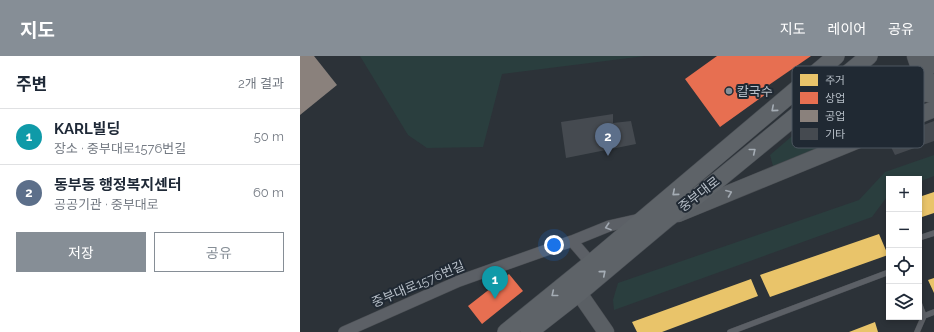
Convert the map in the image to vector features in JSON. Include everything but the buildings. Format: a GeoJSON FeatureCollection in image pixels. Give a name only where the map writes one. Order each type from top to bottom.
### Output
{"type":"FeatureCollection","features":[{"type":"Feature","properties":{"kind":"main road","name":"중부대로"},"geometry":{"type":"LineString","coordinates":[[824,66],[836,56]]}},
{"type":"Feature","properties":{"kind":"main road","name":"중부대로"},"geometry":{"type":"LineString","coordinates":[[858,66],[869,56]]}},
{"type":"Feature","properties":{"kind":"main road"},"geometry":{"type":"LineString","coordinates":[[915,56],[919,66]]}},
{"type":"Feature","properties":{"kind":"main road"},"geometry":{"type":"LineString","coordinates":[[928,56],[934,65]]}},
{"type":"Feature","properties":{"kind":"main road"},"geometry":{"type":"LineString","coordinates":[[924,74],[934,90]]}},
{"type":"Feature","properties":{"kind":"main road","name":"중부대로"},"geometry":{"type":"LineString","coordinates":[[529,332],[574,287],[591,263],[792,93]]}},
{"type":"Feature","properties":{"kind":"main road"},"geometry":{"type":"LineString","coordinates":[[924,93],[934,93]]}},
{"type":"Feature","properties":{"kind":"main road"},"geometry":{"type":"LineString","coordinates":[[924,113],[934,109]]}},
{"type":"Feature","properties":{"kind":"main road","name":"중부대로"},"geometry":{"type":"LineString","coordinates":[[506,332],[574,287],[718,180],[792,120]]}},
{"type":"Feature","properties":{"kind":"main road"},"geometry":{"type":"LineString","coordinates":[[667,218],[838,148]]}},
{"type":"Feature","properties":{"kind":"main road"},"geometry":{"type":"LineString","coordinates":[[574,287],[606,332]]}},
{"type":"Feature","properties":{"kind":"street","name":"중부대로1576번길"},"geometry":{"type":"LineString","coordinates":[[344,332],[459,281],[572,241],[609,226],[645,218]]}},
{"type":"Feature","properties":{"kind":"street"},"geometry":{"type":"LineString","coordinates":[[572,241],[591,263]]}},
{"type":"Feature","properties":{"kind":"lane"},"geometry":{"type":"LineString","coordinates":[[922,237],[934,233]]}},
{"type":"Feature","properties":{"kind":"lane"},"geometry":{"type":"LineString","coordinates":[[730,332],[886,273]]}},
{"type":"Feature","properties":{"kind":"lane"},"geometry":{"type":"LineString","coordinates":[[922,311],[924,316]]}},
{"type":"Feature","properties":{"kind":"lane"},"geometry":{"type":"LineString","coordinates":[[917,332],[924,316],[934,312]]}},
{"type":"Feature","properties":{"kind":"green space"},"geometry":{"type":"Polygon","coordinates":[[[360,56],[645,56],[502,74],[483,147],[427,148],[408,135],[360,56]]]}},
{"type":"Feature","properties":{"kind":"green space"},"geometry":{"type":"Polygon","coordinates":[[[792,136],[792,148],[820,148],[773,166],[770,155],[792,136]]]}},
{"type":"Feature","properties":{"kind":"green space"},"geometry":{"type":"Polygon","coordinates":[[[934,155],[934,176],[922,181],[922,176],[886,176],[886,198],[872,217],[614,310],[613,300],[618,283],[859,200],[885,172],[934,155]]]}},
{"type":"Feature","properties":{"kind":"place","name":"칼국수"},"geometry":{"type":"Point","coordinates":[729,91]}},
{"type":"Feature","properties":{"kind":"place","name":"동부동 행정복지센터"},"geometry":{"type":"Point","coordinates":[608,156]}},
{"type":"Feature","properties":{"kind":"place","name":"KARL빌딩"},"geometry":{"type":"Point","coordinates":[495,299]}}]}
